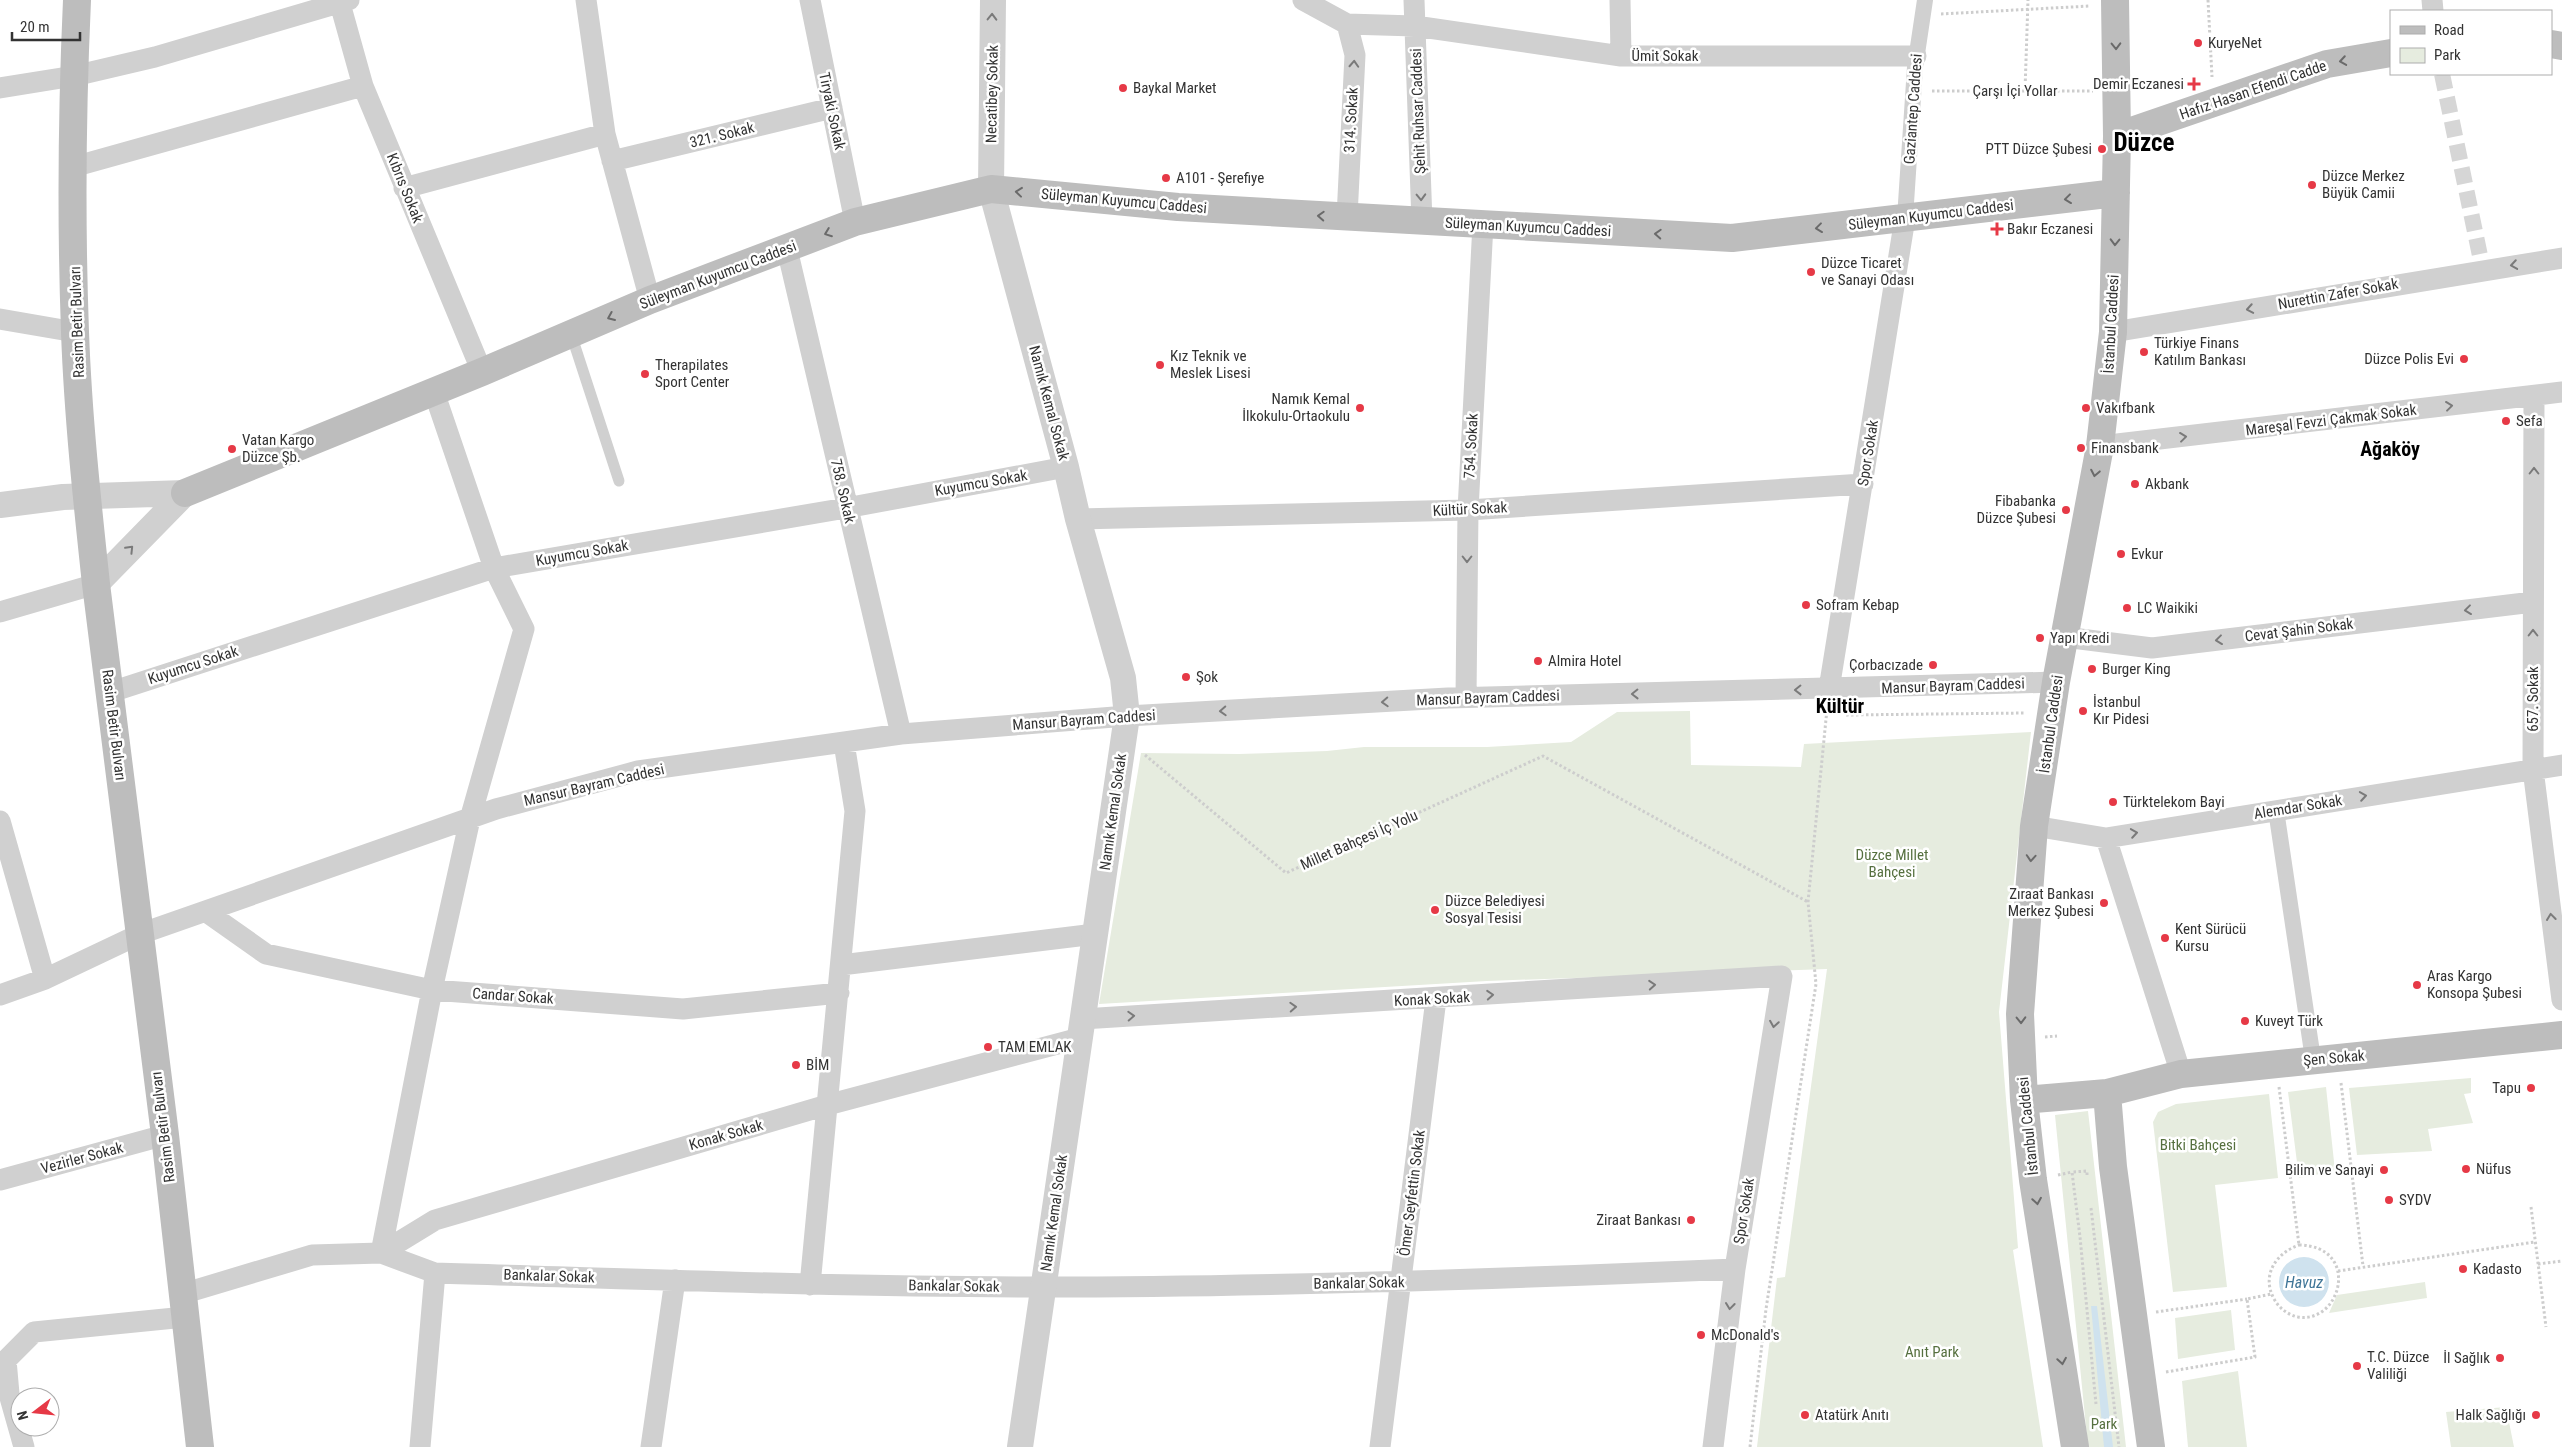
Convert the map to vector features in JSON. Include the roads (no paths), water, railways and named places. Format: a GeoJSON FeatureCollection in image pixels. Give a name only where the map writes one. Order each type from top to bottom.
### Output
{"type":"FeatureCollection","features":[{"type":"Feature","properties":{"kind":"main road","name":"Rasim Betir Bulvarı"},"geometry":{"type":"LineString","coordinates":[[77,0],[73,167],[75,332],[87,496],[96,584],[165,1135],[200,1447]]}},
{"type":"Feature","properties":{"kind":"main road","name":"İstanbul Caddesi"},"geometry":{"type":"LineString","coordinates":[[2075,1447],[2024,1100],[2020,1014],[2034,826],[2056,682],[2100,446],[2113,332],[2117,136],[2116,2]]}},
{"type":"Feature","properties":{"kind":"main road","name":"Hafız Hasan Efendi Cadde"},"geometry":{"type":"LineString","coordinates":[[2117,136],[2327,64],[2390,53]]}},
{"type":"Feature","properties":{"kind":"main road","name":"Süleyman Kuyumcu Caddesi"},"geometry":{"type":"LineString","coordinates":[[185,493],[434,392],[650,300],[855,222],[991,189],[1178,208],[1732,238],[2116,193]]}},
{"type":"Feature","properties":{"kind":"main road","name":"Şen Sokak"},"geometry":{"type":"LineString","coordinates":[[2024,1100],[2107,1093],[2181,1074],[2562,1035]]}},
{"type":"Feature","properties":{"kind":"main road"},"geometry":{"type":"LineString","coordinates":[[2107,1093],[2113,1167],[2151,1447]]}},
{"type":"Feature","properties":{"kind":"street"},"geometry":{"type":"LineString","coordinates":[[586,0],[605,134],[650,300]]}},
{"type":"Feature","properties":{"kind":"street","name":"Tiryaki Sokak"},"geometry":{"type":"LineString","coordinates":[[810,0],[855,222]]}},
{"type":"Feature","properties":{"kind":"street","name":"Necatibey Sokak"},"geometry":{"type":"LineString","coordinates":[[991,189],[992,0]]}},
{"type":"Feature","properties":{"kind":"street"},"geometry":{"type":"LineString","coordinates":[[1303,0],[1348,24]]}},
{"type":"Feature","properties":{"kind":"street","name":"Şehit Ruhsar Caddesi"},"geometry":{"type":"LineString","coordinates":[[1414,0],[1422,222]]}},
{"type":"Feature","properties":{"kind":"street"},"geometry":{"type":"LineString","coordinates":[[1620,0],[1620,56]]}},
{"type":"Feature","properties":{"kind":"street"},"geometry":{"type":"LineString","coordinates":[[0,88],[74,76],[155,58],[343,1]]}},
{"type":"Feature","properties":{"kind":"street","name":"Kıbrıs Sokak"},"geometry":{"type":"LineString","coordinates":[[343,1],[364,86],[404,188],[482,372]]}},
{"type":"Feature","properties":{"kind":"street","name":"Gaziantep Caddesi"},"geometry":{"type":"LineString","coordinates":[[1905,218],[1916,56],[1924,8]]}},
{"type":"Feature","properties":{"kind":"street","name":"Ümit Sokak"},"geometry":{"type":"LineString","coordinates":[[1348,24],[1415,26],[1620,56],[1916,56]]}},
{"type":"Feature","properties":{"kind":"street","name":"314. Sokak"},"geometry":{"type":"LineString","coordinates":[[1347,218],[1354,55],[1348,24]]}},
{"type":"Feature","properties":{"kind":"street"},"geometry":{"type":"LineString","coordinates":[[73,167],[364,86]]}},
{"type":"Feature","properties":{"kind":"street","name":"321. Sokak"},"geometry":{"type":"LineString","coordinates":[[612,161],[832,108]]}},
{"type":"Feature","properties":{"kind":"street"},"geometry":{"type":"LineString","coordinates":[[404,188],[605,134]]}},
{"type":"Feature","properties":{"kind":"street","name":"Namık Kemal Sokak"},"geometry":{"type":"LineString","coordinates":[[991,189],[1066,467],[1078,519],[1123,678],[1125,727],[1020,1447]]}},
{"type":"Feature","properties":{"kind":"street","name":"Spor Sokak"},"geometry":{"type":"LineString","coordinates":[[1829,689],[1905,218]]}},
{"type":"Feature","properties":{"kind":"street","name":"754. Sokak"},"geometry":{"type":"LineString","coordinates":[[1466,697],[1468,510],[1483,224]]}},
{"type":"Feature","properties":{"kind":"street","name":"758. Sokak"},"geometry":{"type":"LineString","coordinates":[[787,249],[900,734]]}},
{"type":"Feature","properties":{"kind":"street","name":"Nurettin Zafer Sokak"},"geometry":{"type":"LineString","coordinates":[[2113,332],[2562,258]]}},
{"type":"Feature","properties":{"kind":"street"},"geometry":{"type":"LineString","coordinates":[[0,320],[75,332]]}},
{"type":"Feature","properties":{"kind":"street"},"geometry":{"type":"LineString","coordinates":[[381,1253],[432,990],[470,819],[524,629],[494,568],[434,392]]}},
{"type":"Feature","properties":{"kind":"street","name":"Mareşal Fevzi Çakmak Sokak"},"geometry":{"type":"LineString","coordinates":[[2100,446],[2562,392]]}},
{"type":"Feature","properties":{"kind":"street","name":"657. Sokak"},"geometry":{"type":"LineString","coordinates":[[2534,396],[2533,769],[2562,1000]]}},
{"type":"Feature","properties":{"kind":"street","name":"Kuyumcu Sokak"},"geometry":{"type":"LineString","coordinates":[[111,692],[494,568],[846,508],[1066,467]]}},
{"type":"Feature","properties":{"kind":"street","name":"Kültür Sokak"},"geometry":{"type":"LineString","coordinates":[[1078,519],[1468,510],[1863,484]]}},
{"type":"Feature","properties":{"kind":"street"},"geometry":{"type":"LineString","coordinates":[[0,505],[87,496],[185,493]]}},
{"type":"Feature","properties":{"kind":"street"},"geometry":{"type":"LineString","coordinates":[[0,612],[96,584],[185,493]]}},
{"type":"Feature","properties":{"kind":"street","name":"Cevat Şahin Sokak"},"geometry":{"type":"LineString","coordinates":[[2064,637],[2152,648],[2533,602]]}},
{"type":"Feature","properties":{"kind":"street","name":"Mansur Bayram Caddesi"},"geometry":{"type":"LineString","coordinates":[[0,994],[45,979],[140,934],[496,809],[638,771],[900,734],[1125,727],[1466,697],[2056,682]]}},
{"type":"Feature","properties":{"kind":"street"},"geometry":{"type":"LineString","coordinates":[[810,1284],[842,966],[855,811],[844,743]]}},
{"type":"Feature","properties":{"kind":"street","name":"Alemdar Sokak"},"geometry":{"type":"LineString","coordinates":[[2034,826],[2106,838],[2562,764]]}},
{"type":"Feature","properties":{"kind":"street"},"geometry":{"type":"LineString","coordinates":[[2276,810],[2325,1058]]}},
{"type":"Feature","properties":{"kind":"street"},"geometry":{"type":"LineString","coordinates":[[0,821],[45,979]]}},
{"type":"Feature","properties":{"kind":"street"},"geometry":{"type":"LineString","coordinates":[[2106,838],[2181,1074]]}},
{"type":"Feature","properties":{"kind":"street","name":"Candar Sokak"},"geometry":{"type":"LineString","coordinates":[[205,911],[266,954],[432,990],[683,1009],[838,993]]}},
{"type":"Feature","properties":{"kind":"street"},"geometry":{"type":"LineString","coordinates":[[842,966],[1095,934]]}},
{"type":"Feature","properties":{"kind":"street","name":"Spor Sokak"},"geometry":{"type":"LineString","coordinates":[[1713,1447],[1735,1269],[1782,976]]}},
{"type":"Feature","properties":{"kind":"street","name":"Konak Sokak"},"geometry":{"type":"LineString","coordinates":[[381,1253],[436,1220],[1081,1028],[1436,999],[1782,976]]}},
{"type":"Feature","properties":{"kind":"street","name":"Ömer Seyfettin Sokak"},"geometry":{"type":"LineString","coordinates":[[1380,1447],[1436,999]]}},
{"type":"Feature","properties":{"kind":"street","name":"Vezirler Sokak"},"geometry":{"type":"LineString","coordinates":[[0,1180],[165,1135]]}},
{"type":"Feature","properties":{"kind":"street","name":"Bankalar Sokak"},"geometry":{"type":"LineString","coordinates":[[5,1397],[6,1360],[34,1332],[183,1306],[312,1255],[381,1253],[435,1273],[810,1284],[1043,1287],[1400,1283],[1735,1269]]}},
{"type":"Feature","properties":{"kind":"street"},"geometry":{"type":"LineString","coordinates":[[420,1447],[435,1273]]}},
{"type":"Feature","properties":{"kind":"street"},"geometry":{"type":"LineString","coordinates":[[651,1447],[675,1280]]}},
{"type":"Feature","properties":{"kind":"street"},"geometry":{"type":"LineString","coordinates":[[5,1397],[24,1447]]}},
{"type":"Feature","properties":{"kind":"lane"},"geometry":{"type":"LineString","coordinates":[[571,334],[619,481]]}},
{"type":"Feature","properties":{"kind":"water","name":"Havuz"},"geometry":{"type":"Polygon","coordinates":[[[2304,1257],[2322,1264],[2329,1282],[2322,1300],[2304,1307],[2286,1300],[2279,1282],[2286,1264],[2304,1257]]]}},
{"type":"Feature","properties":{"kind":"water"},"geometry":{"type":"Polygon","coordinates":[[[2091,1306],[2097,1306],[2113,1447],[2104,1447],[2091,1306]]]}},
{"type":"Feature","properties":{"kind":"tunnel"},"geometry":{"type":"LineString","coordinates":[[2442,75],[2483,270]]}},
{"type":"Feature","properties":{"kind":"place","name":"KuryeNet"},"geometry":{"type":"Point","coordinates":[2198,43]}},
{"type":"Feature","properties":{"kind":"place","name":"Demir Eczanesi"},"geometry":{"type":"Point","coordinates":[2194,84]}},
{"type":"Feature","properties":{"kind":"place","name":"Baykal Market"},"geometry":{"type":"Point","coordinates":[1123,88]}},
{"type":"Feature","properties":{"kind":"place","name":"PTT Düzce Şubesi"},"geometry":{"type":"Point","coordinates":[2102,149]}},
{"type":"Feature","properties":{"kind":"place","name":"A101 - Şerefiye"},"geometry":{"type":"Point","coordinates":[1166,178]}},
{"type":"Feature","properties":{"kind":"place","name":"Düzce Merkez Büyük Camii"},"geometry":{"type":"Point","coordinates":[2312,185]}},
{"type":"Feature","properties":{"kind":"place","name":"Bakır Eczanesi"},"geometry":{"type":"Point","coordinates":[1997,229]}},
{"type":"Feature","properties":{"kind":"place","name":"Düzce Ticaret ve Sanayi Odası"},"geometry":{"type":"Point","coordinates":[1811,272]}},
{"type":"Feature","properties":{"kind":"place","name":"Türkiye Finans Katılım Bankası"},"geometry":{"type":"Point","coordinates":[2144,352]}},
{"type":"Feature","properties":{"kind":"place","name":"Düzce Polis Evi"},"geometry":{"type":"Point","coordinates":[2464,359]}},
{"type":"Feature","properties":{"kind":"place","name":"Kız Teknik ve Meslek Lisesi"},"geometry":{"type":"Point","coordinates":[1160,365]}},
{"type":"Feature","properties":{"kind":"place","name":"Therapilates Sport Center"},"geometry":{"type":"Point","coordinates":[645,374]}},
{"type":"Feature","properties":{"kind":"place","name":"Namık Kemal İlkokulu-Ortaokulu"},"geometry":{"type":"Point","coordinates":[1360,408]}},
{"type":"Feature","properties":{"kind":"place","name":"Vakıfbank"},"geometry":{"type":"Point","coordinates":[2086,408]}},
{"type":"Feature","properties":{"kind":"place","name":"Sefa"},"geometry":{"type":"Point","coordinates":[2506,421]}},
{"type":"Feature","properties":{"kind":"place","name":"Finansbank"},"geometry":{"type":"Point","coordinates":[2081,448]}},
{"type":"Feature","properties":{"kind":"place","name":"Vatan Kargo Düzce Şb."},"geometry":{"type":"Point","coordinates":[232,449]}},
{"type":"Feature","properties":{"kind":"place","name":"Akbank"},"geometry":{"type":"Point","coordinates":[2135,484]}},
{"type":"Feature","properties":{"kind":"place","name":"Fibabanka Düzce Şubesi"},"geometry":{"type":"Point","coordinates":[2066,510]}},
{"type":"Feature","properties":{"kind":"place","name":"Evkur"},"geometry":{"type":"Point","coordinates":[2121,554]}},
{"type":"Feature","properties":{"kind":"place","name":"Sofram Kebap"},"geometry":{"type":"Point","coordinates":[1806,605]}},
{"type":"Feature","properties":{"kind":"place","name":"LC Waikiki"},"geometry":{"type":"Point","coordinates":[2127,608]}},
{"type":"Feature","properties":{"kind":"place","name":"Yapı Kredi"},"geometry":{"type":"Point","coordinates":[2040,638]}},
{"type":"Feature","properties":{"kind":"place","name":"Almira Hotel"},"geometry":{"type":"Point","coordinates":[1538,661]}},
{"type":"Feature","properties":{"kind":"place","name":"Çorbacızade"},"geometry":{"type":"Point","coordinates":[1933,665]}},
{"type":"Feature","properties":{"kind":"place","name":"Burger King"},"geometry":{"type":"Point","coordinates":[2092,669]}},
{"type":"Feature","properties":{"kind":"place","name":"Şok"},"geometry":{"type":"Point","coordinates":[1186,677]}},
{"type":"Feature","properties":{"kind":"place","name":"İstanbul Kır Pidesi"},"geometry":{"type":"Point","coordinates":[2083,711]}},
{"type":"Feature","properties":{"kind":"place","name":"Türktelekom Bayi"},"geometry":{"type":"Point","coordinates":[2113,802]}},
{"type":"Feature","properties":{"kind":"place","name":"Zıraat Bankası Merkez Şubesi"},"geometry":{"type":"Point","coordinates":[2104,903]}},
{"type":"Feature","properties":{"kind":"place","name":"Düzce Belediyesi Sosyal Tesisi"},"geometry":{"type":"Point","coordinates":[1435,910]}},
{"type":"Feature","properties":{"kind":"place","name":"Kent Sürücü Kursu"},"geometry":{"type":"Point","coordinates":[2165,938]}},
{"type":"Feature","properties":{"kind":"place","name":"Aras Kargo Konsopa Şubesi"},"geometry":{"type":"Point","coordinates":[2417,985]}},
{"type":"Feature","properties":{"kind":"place","name":"Kuveyt Türk"},"geometry":{"type":"Point","coordinates":[2245,1021]}},
{"type":"Feature","properties":{"kind":"place","name":"TAM EMLAK"},"geometry":{"type":"Point","coordinates":[988,1047]}},
{"type":"Feature","properties":{"kind":"place","name":"BİM"},"geometry":{"type":"Point","coordinates":[796,1065]}},
{"type":"Feature","properties":{"kind":"place","name":"Tapu"},"geometry":{"type":"Point","coordinates":[2531,1088]}},
{"type":"Feature","properties":{"kind":"place","name":"Nüfus"},"geometry":{"type":"Point","coordinates":[2466,1169]}},
{"type":"Feature","properties":{"kind":"place","name":"Bilim ve Sanayi"},"geometry":{"type":"Point","coordinates":[2384,1170]}},
{"type":"Feature","properties":{"kind":"place","name":"SYDV"},"geometry":{"type":"Point","coordinates":[2389,1200]}},
{"type":"Feature","properties":{"kind":"place","name":"Ziraat Bankası"},"geometry":{"type":"Point","coordinates":[1691,1220]}},
{"type":"Feature","properties":{"kind":"place","name":"Kadasto"},"geometry":{"type":"Point","coordinates":[2463,1269]}},
{"type":"Feature","properties":{"kind":"place","name":"McDonald's"},"geometry":{"type":"Point","coordinates":[1701,1335]}},
{"type":"Feature","properties":{"kind":"place","name":"İl Sağlık"},"geometry":{"type":"Point","coordinates":[2500,1358]}},
{"type":"Feature","properties":{"kind":"place","name":"T.C. Düzce Valiliği"},"geometry":{"type":"Point","coordinates":[2357,1366]}},
{"type":"Feature","properties":{"kind":"place","name":"Atatürk Anıtı"},"geometry":{"type":"Point","coordinates":[1805,1415]}},
{"type":"Feature","properties":{"kind":"place","name":"Halk Sağlığı"},"geometry":{"type":"Point","coordinates":[2536,1415]}},
{"type":"Feature","properties":{"kind":"district","name":"Düzce"},"geometry":{"type":"Point","coordinates":[2144,142]}},
{"type":"Feature","properties":{"kind":"district","name":"Ağaköy"},"geometry":{"type":"Point","coordinates":[2390,449]}},
{"type":"Feature","properties":{"kind":"district","name":"Kültür"},"geometry":{"type":"Point","coordinates":[1840,706]}},
{"type":"Feature","properties":{"kind":"park label","name":"Düzce Millet Bahçesi"},"geometry":{"type":"Point","coordinates":[1892,864]}},
{"type":"Feature","properties":{"kind":"park label","name":"Bitki Bahçesi"},"geometry":{"type":"Point","coordinates":[2198,1145]}},
{"type":"Feature","properties":{"kind":"park label","name":"Anıt Park"},"geometry":{"type":"Point","coordinates":[1932,1352]}},
{"type":"Feature","properties":{"kind":"park label","name":"Park"},"geometry":{"type":"Point","coordinates":[2104,1424]}}]}
